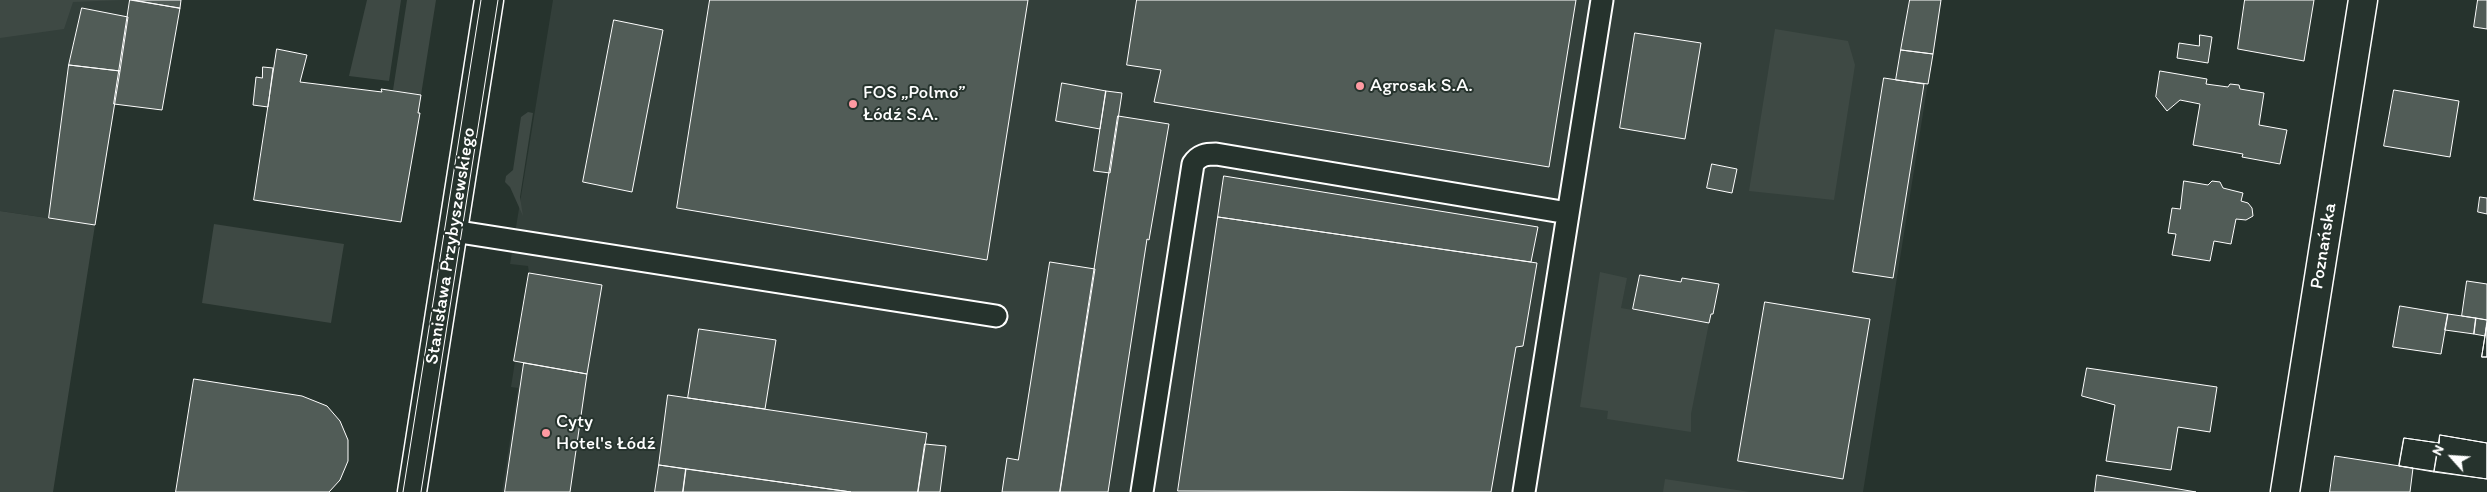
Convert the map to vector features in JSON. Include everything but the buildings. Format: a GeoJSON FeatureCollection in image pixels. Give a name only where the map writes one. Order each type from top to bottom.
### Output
{"type":"FeatureCollection","features":[{"type":"Feature","properties":{"kind":"street","name":"Stanisława Przybyszewskiego"},"geometry":{"type":"LineString","coordinates":[[412,492],[489,0]]}},
{"type":"Feature","properties":{"kind":"street","name":"Poznańska"},"geometry":{"type":"LineString","coordinates":[[2285,492],[2362,0]]}},
{"type":"Feature","properties":{"kind":"lane"},"geometry":{"type":"LineString","coordinates":[[1524,492],[1602,0]]}},
{"type":"Feature","properties":{"kind":"lane"},"geometry":{"type":"LineString","coordinates":[[1142,492],[1194,164],[1197,158],[1207,154],[1216,154],[1568,212]]}},
{"type":"Feature","properties":{"kind":"lane"},"geometry":{"type":"LineString","coordinates":[[453,231],[996,316]]}},
{"type":"Feature","properties":{"kind":"shaded area"},"geometry":{"type":"Polygon","coordinates":[[[0,0],[131,0],[95,225],[0,211],[0,0]]]}},
{"type":"Feature","properties":{"kind":"shaded area"},"geometry":{"type":"Polygon","coordinates":[[[0,0],[123,0],[73,2],[64,29],[0,38],[0,0]]]}},
{"type":"Feature","properties":{"kind":"shaded area"},"geometry":{"type":"Polygon","coordinates":[[[367,0],[401,0],[389,81],[349,76],[367,0]]]}},
{"type":"Feature","properties":{"kind":"shaded area"},"geometry":{"type":"Polygon","coordinates":[[[407,0],[436,0],[421,95],[393,90],[407,0]]]}},
{"type":"Feature","properties":{"kind":"shaded area"},"geometry":{"type":"Polygon","coordinates":[[[553,0],[1941,0],[1863,492],[502,492],[518,388],[511,387],[529,273],[528,266],[510,264],[553,0]]]}},
{"type":"Feature","properties":{"kind":"shaded area"},"geometry":{"type":"Polygon","coordinates":[[[1775,29],[1848,41],[1855,65],[1834,200],[1749,191],[1775,29]]]}},
{"type":"Feature","properties":{"kind":"shaded area"},"geometry":{"type":"Polygon","coordinates":[[[528,112],[533,113],[520,197],[523,216],[510,187],[505,182],[506,176],[513,170],[521,117],[528,112]]]}},
{"type":"Feature","properties":{"kind":"shaded area"},"geometry":{"type":"Polygon","coordinates":[[[0,211],[95,225],[53,492],[0,492],[0,211]]]}},
{"type":"Feature","properties":{"kind":"shaded area"},"geometry":{"type":"Polygon","coordinates":[[[214,224],[344,244],[331,323],[202,303],[214,224]]]}},
{"type":"Feature","properties":{"kind":"shaded area"},"geometry":{"type":"Polygon","coordinates":[[[1600,272],[1627,278],[1621,308],[1709,323],[1691,414],[1691,432],[1607,419],[1608,411],[1580,407],[1600,272]]]}},
{"type":"Feature","properties":{"kind":"shaded area"},"geometry":{"type":"Polygon","coordinates":[[[1665,479],[1750,492],[1663,492],[1665,479]]]}},
{"type":"Feature","properties":{"kind":"tram line"},"geometry":{"type":"LineString","coordinates":[[403,492],[481,0]]}},
{"type":"Feature","properties":{"kind":"tram line"},"geometry":{"type":"LineString","coordinates":[[421,492],[498,0]]}},
{"type":"Feature","properties":{"kind":"place","name":"Agrosak S.A."},"geometry":{"type":"Point","coordinates":[1360,86]}},
{"type":"Feature","properties":{"kind":"place","name":"FOS „Polmo” Łódź S.A."},"geometry":{"type":"Point","coordinates":[853,104]}},
{"type":"Feature","properties":{"kind":"place","name":"Cyty Hotel's Łódź"},"geometry":{"type":"Point","coordinates":[546,433]}}]}
